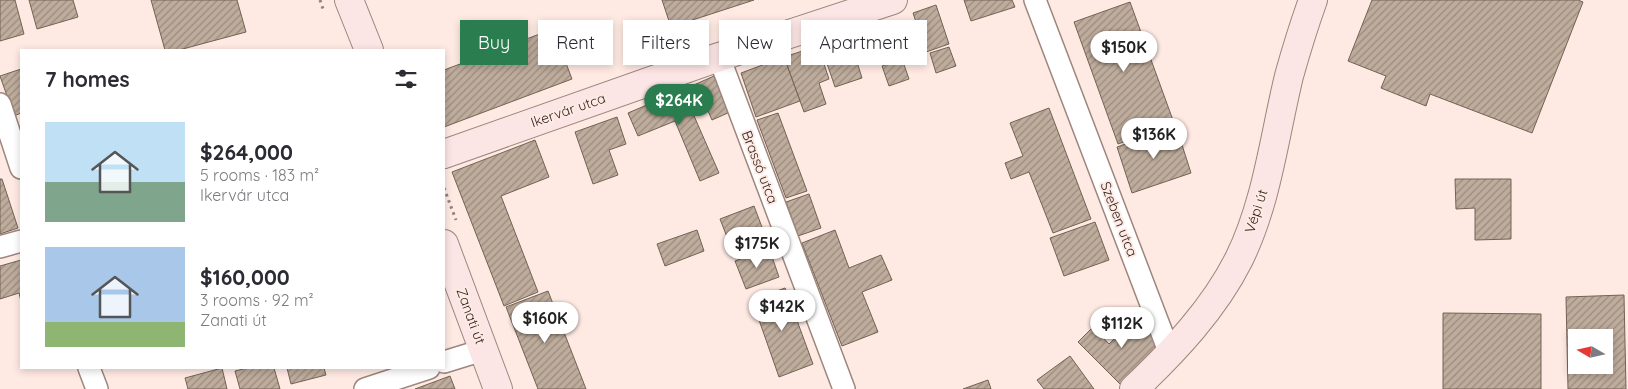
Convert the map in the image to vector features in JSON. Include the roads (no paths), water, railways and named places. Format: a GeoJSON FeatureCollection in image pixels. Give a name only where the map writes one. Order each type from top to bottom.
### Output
{"type":"FeatureCollection","features":[{"type":"Feature","properties":{"kind":"street"},"geometry":{"type":"LineString","coordinates":[[349,0],[370,49]]}},
{"type":"Feature","properties":{"kind":"street","name":"Ikervár utca"},"geometry":{"type":"LineString","coordinates":[[791,33],[892,0]]}},
{"type":"Feature","properties":{"kind":"street","name":"Szeben utca"},"geometry":{"type":"LineString","coordinates":[[1035,0],[1170,354]]}},
{"type":"Feature","properties":{"kind":"street","name":"Vépi út"},"geometry":{"type":"LineString","coordinates":[[1134,389],[1170,354],[1215,300],[1239,260],[1256,219],[1289,76],[1313,0]]}},
{"type":"Feature","properties":{"kind":"street","name":"Ikervár utca"},"geometry":{"type":"LineString","coordinates":[[445,154],[719,57]]}},
{"type":"Feature","properties":{"kind":"street","name":"Brassó utca"},"geometry":{"type":"LineString","coordinates":[[722,65],[844,389]]}},
{"type":"Feature","properties":{"kind":"street"},"geometry":{"type":"LineString","coordinates":[[0,104],[20,165]]}},
{"type":"Feature","properties":{"kind":"street"},"geometry":{"type":"LineString","coordinates":[[0,247],[20,241]]}},
{"type":"Feature","properties":{"kind":"street","name":"Zanati út"},"geometry":{"type":"LineString","coordinates":[[445,247],[498,389]]}},
{"type":"Feature","properties":{"kind":"street"},"geometry":{"type":"LineString","coordinates":[[445,362],[483,350]]}},
{"type":"Feature","properties":{"kind":"street"},"geometry":{"type":"LineString","coordinates":[[89,369],[97,389]]}},
{"type":"Feature","properties":{"kind":"street"},"geometry":{"type":"LineString","coordinates":[[365,389],[426,369]]}}]}
